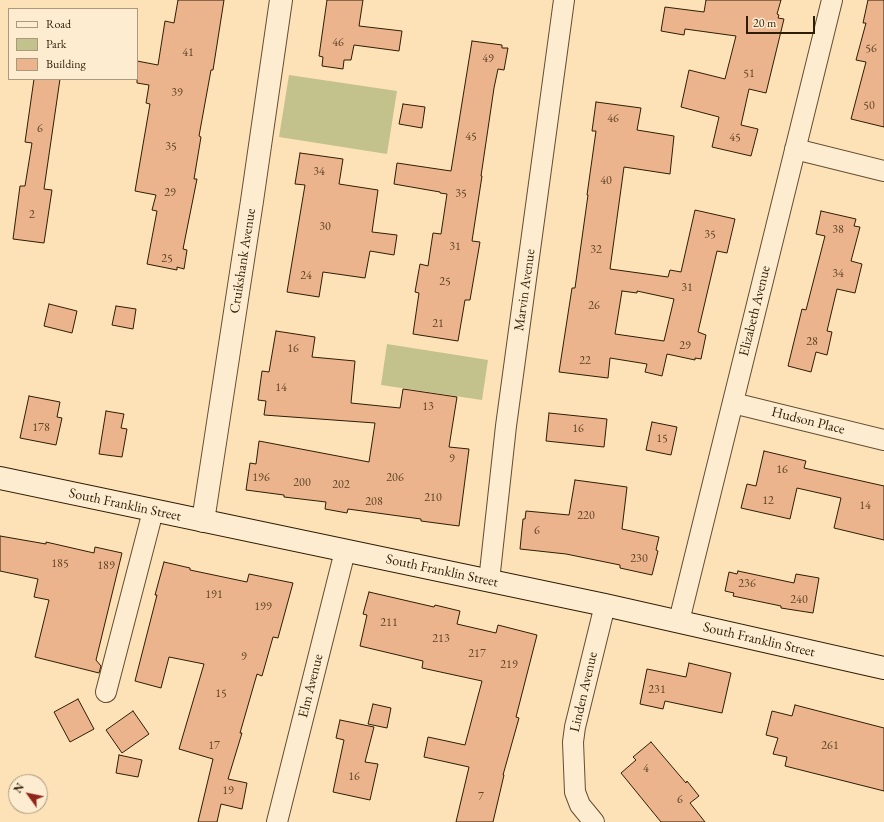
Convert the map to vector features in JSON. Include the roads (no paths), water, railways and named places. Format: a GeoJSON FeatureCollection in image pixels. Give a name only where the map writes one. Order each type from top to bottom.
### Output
{"type":"FeatureCollection","features":[{"type":"Feature","properties":{"kind":"main road","name":"Cruikshank Avenue"},"geometry":{"type":"LineString","coordinates":[[203,521],[281,0]]}},
{"type":"Feature","properties":{"kind":"main road","name":"South Franklin Street"},"geometry":{"type":"LineString","coordinates":[[0,478],[605,605],[884,668]]}},
{"type":"Feature","properties":{"kind":"street","name":"Marvin Avenue"},"geometry":{"type":"LineString","coordinates":[[489,581],[508,418],[564,0]]}},
{"type":"Feature","properties":{"kind":"street","name":"Elizabeth Avenue"},"geometry":{"type":"LineString","coordinates":[[679,621],[832,0]]}},
{"type":"Feature","properties":{"kind":"street"},"geometry":{"type":"LineString","coordinates":[[795,149],[884,171]]}},
{"type":"Feature","properties":{"kind":"street","name":"Hudson Place"},"geometry":{"type":"LineString","coordinates":[[732,402],[884,440]]}},
{"type":"Feature","properties":{"kind":"street"},"geometry":{"type":"LineString","coordinates":[[106,692],[154,511]]}},
{"type":"Feature","properties":{"kind":"street","name":"Elm Avenue"},"geometry":{"type":"LineString","coordinates":[[278,822],[345,551]]}},
{"type":"Feature","properties":{"kind":"street","name":"Linden Avenue"},"geometry":{"type":"LineString","coordinates":[[594,822],[580,805],[575,792],[573,742],[575,726],[605,605]]}}]}
